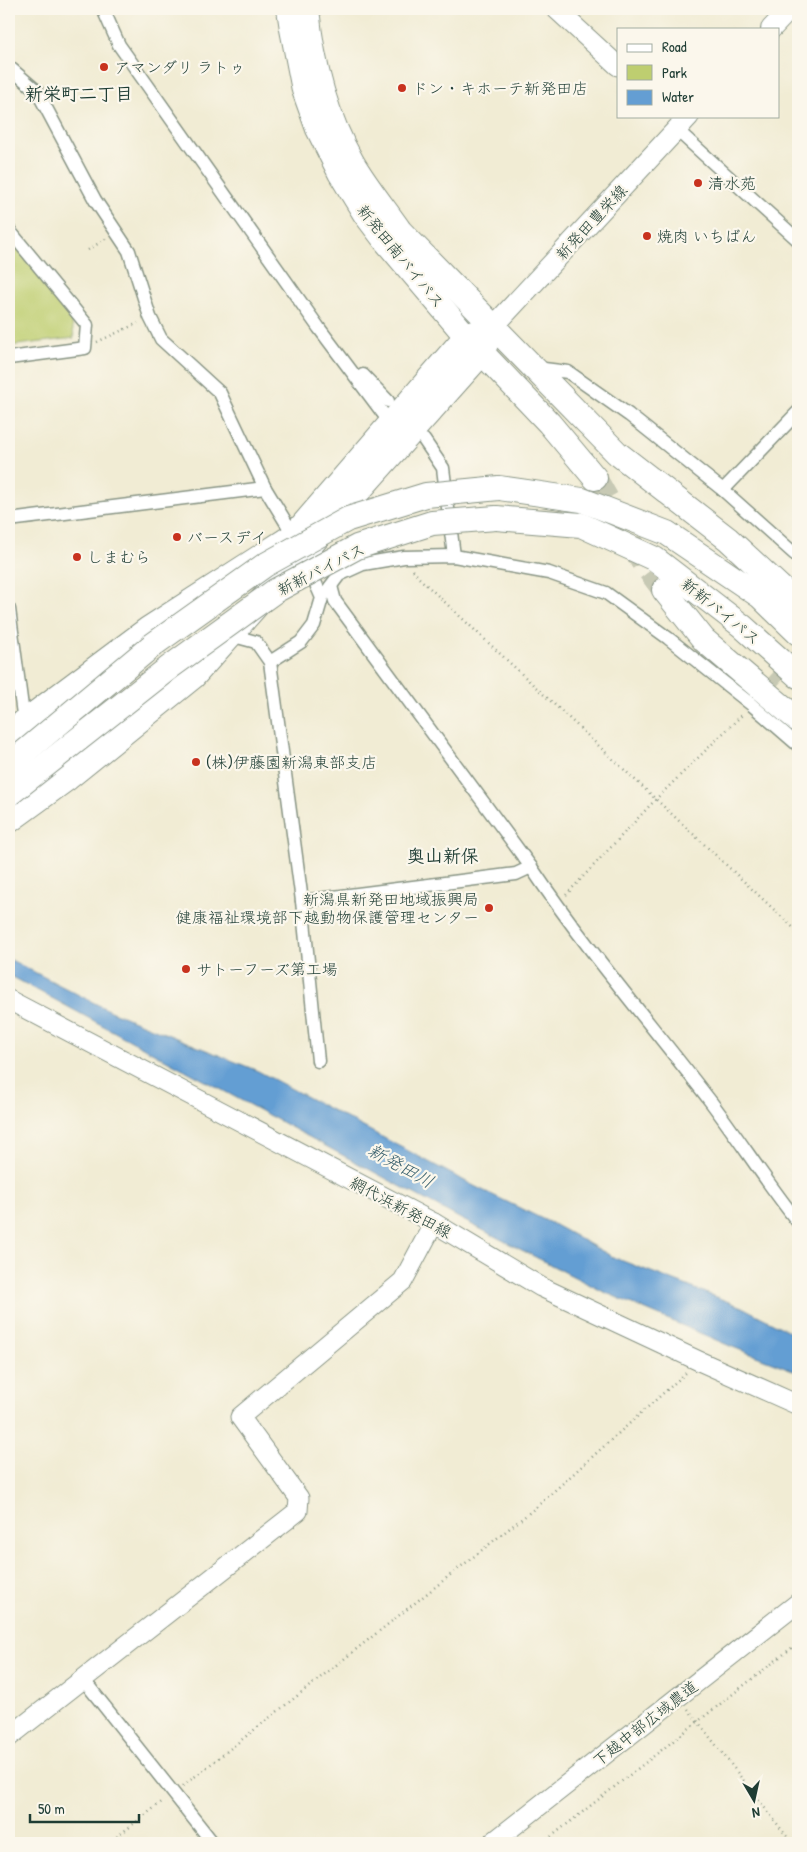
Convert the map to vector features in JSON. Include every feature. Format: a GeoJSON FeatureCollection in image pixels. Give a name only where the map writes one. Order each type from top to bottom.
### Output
{"type":"FeatureCollection","features":[{"type":"Feature","properties":{"kind":"highway","name":"新発田南バイパス"},"geometry":{"type":"LineString","coordinates":[[289,9],[304,90],[318,129],[340,173],[365,214],[474,345],[549,423],[595,478]]}},
{"type":"Feature","properties":{"kind":"highway","name":"新発田南バイパス"},"geometry":{"type":"LineString","coordinates":[[307,9],[310,37],[319,82],[333,121],[352,161],[374,196],[400,231],[617,453],[728,539],[798,604]]}},
{"type":"Feature","properties":{"kind":"highway"},"geometry":{"type":"LineString","coordinates":[[9,821],[68,778],[193,677],[230,635],[298,544],[390,413],[474,345],[493,327]]}},
{"type":"Feature","properties":{"kind":"highway"},"geometry":{"type":"LineString","coordinates":[[16,728],[148,629],[298,544],[474,345]]}},
{"type":"Feature","properties":{"kind":"highway","name":"新新バイパス"},"geometry":{"type":"LineString","coordinates":[[9,765],[154,644],[265,565],[348,520],[426,495],[499,488],[582,500],[667,533],[760,596],[798,633]]}},
{"type":"Feature","properties":{"kind":"highway","name":"新新バイパス"},"geometry":{"type":"LineString","coordinates":[[9,794],[170,667],[275,591],[366,544],[432,523],[496,518],[581,525],[655,559],[742,626],[798,676]]}},
{"type":"Feature","properties":{"kind":"highway"},"geometry":{"type":"LineString","coordinates":[[664,590],[704,640],[798,720]]}},
{"type":"Feature","properties":{"kind":"main road"},"geometry":{"type":"LineString","coordinates":[[772,28],[790,9]]}},
{"type":"Feature","properties":{"kind":"main road","name":"新発田豊栄線"},"geometry":{"type":"LineString","coordinates":[[493,327],[681,121]]}},
{"type":"Feature","properties":{"kind":"street"},"geometry":{"type":"LineString","coordinates":[[103,9],[119,45],[319,328],[390,413]]}},
{"type":"Feature","properties":{"kind":"street"},"geometry":{"type":"LineString","coordinates":[[556,9],[617,65]]}},
{"type":"Feature","properties":{"kind":"street"},"geometry":{"type":"LineString","coordinates":[[9,67],[37,91],[96,200],[129,251],[150,317],[161,339],[220,393],[265,488],[298,544],[322,598]]}},
{"type":"Feature","properties":{"kind":"street"},"geometry":{"type":"LineString","coordinates":[[681,121],[798,240]]}},
{"type":"Feature","properties":{"kind":"street"},"geometry":{"type":"LineString","coordinates":[[9,230],[87,325],[85,348],[9,358]]}},
{"type":"Feature","properties":{"kind":"street"},"geometry":{"type":"LineString","coordinates":[[319,328],[390,413]]}},
{"type":"Feature","properties":{"kind":"street"},"geometry":{"type":"LineString","coordinates":[[533,368],[568,372],[629,415],[723,490],[798,557]]}},
{"type":"Feature","properties":{"kind":"street"},"geometry":{"type":"LineString","coordinates":[[723,490],[798,412]]}},
{"type":"Feature","properties":{"kind":"street"},"geometry":{"type":"LineString","coordinates":[[424,440],[443,468],[454,556]]}},
{"type":"Feature","properties":{"kind":"street"},"geometry":{"type":"LineString","coordinates":[[9,520],[265,488]]}},
{"type":"Feature","properties":{"kind":"street"},"geometry":{"type":"LineString","coordinates":[[270,662],[300,642],[314,625],[322,598],[339,575],[363,564],[404,557],[454,556],[549,573],[606,593],[753,703],[798,745]]}},
{"type":"Feature","properties":{"kind":"street"},"geometry":{"type":"LineString","coordinates":[[331,586],[335,601],[531,867],[556,905],[712,1103],[798,1222]]}},
{"type":"Feature","properties":{"kind":"street"},"geometry":{"type":"LineString","coordinates":[[9,609],[16,728]]}},
{"type":"Feature","properties":{"kind":"street"},"geometry":{"type":"LineString","coordinates":[[230,635],[256,642],[270,662],[302,901],[318,1061]]}},
{"type":"Feature","properties":{"kind":"street"},"geometry":{"type":"LineString","coordinates":[[302,901],[516,874],[531,867]]}},
{"type":"Feature","properties":{"kind":"street","name":"網代浜新発田線"},"geometry":{"type":"LineString","coordinates":[[9,1000],[434,1224],[541,1287],[699,1362],[798,1405]]}},
{"type":"Feature","properties":{"kind":"street"},"geometry":{"type":"LineString","coordinates":[[9,1737],[82,1678],[298,1511],[299,1498],[240,1417],[402,1281],[434,1224]]}},
{"type":"Feature","properties":{"kind":"street","name":"下越中部広域農道"},"geometry":{"type":"LineString","coordinates":[[492,1843],[798,1603]]}},
{"type":"Feature","properties":{"kind":"street"},"geometry":{"type":"LineString","coordinates":[[82,1678],[214,1843]]}},
{"type":"Feature","properties":{"kind":"path"},"geometry":{"type":"LineString","coordinates":[[88,250],[117,232]]}},
{"type":"Feature","properties":{"kind":"path"},"geometry":{"type":"LineString","coordinates":[[85,348],[150,317]]}},
{"type":"Feature","properties":{"kind":"path"},"geometry":{"type":"LineString","coordinates":[[404,557],[419,578],[798,932]]}},
{"type":"Feature","properties":{"kind":"path"},"geometry":{"type":"LineString","coordinates":[[556,905],[656,798],[753,703]]}},
{"type":"Feature","properties":{"kind":"path"},"geometry":{"type":"LineString","coordinates":[[109,1843],[534,1509],[699,1362]]}},
{"type":"Feature","properties":{"kind":"path"},"geometry":{"type":"LineString","coordinates":[[543,1843],[798,1643]]}},
{"type":"Feature","properties":{"kind":"path"},"geometry":{"type":"LineString","coordinates":[[678,1696],[792,1843]]}},
{"type":"Feature","properties":{"kind":"green space"},"geometry":{"type":"Polygon","coordinates":[[[9,238],[71,314],[74,338],[9,346],[9,238]]]}},
{"type":"Feature","properties":{"kind":"water","name":"新発田川"},"geometry":{"type":"Polygon","coordinates":[[[9,959],[110,1011],[258,1071],[476,1187],[553,1224],[615,1258],[742,1307],[798,1336],[798,1372],[730,1346],[602,1291],[459,1218],[9,975],[9,959]]]}},
{"type":"Feature","properties":{"kind":"tunnel"},"geometry":{"type":"LineString","coordinates":[[595,478],[642,561],[664,590]]}},
{"type":"Feature","properties":{"kind":"tunnel"},"geometry":{"type":"LineString","coordinates":[[761,695],[798,654]]}},
{"type":"Feature","properties":{"kind":"place","name":"アマンダリ ラトゥ"},"geometry":{"type":"Point","coordinates":[104,67]}},
{"type":"Feature","properties":{"kind":"place","name":"ドン・キホーテ新発田店"},"geometry":{"type":"Point","coordinates":[402,88]}},
{"type":"Feature","properties":{"kind":"place","name":"清水苑"},"geometry":{"type":"Point","coordinates":[698,183]}},
{"type":"Feature","properties":{"kind":"place","name":"焼肉 いちばん"},"geometry":{"type":"Point","coordinates":[647,236]}},
{"type":"Feature","properties":{"kind":"place","name":"バースデイ"},"geometry":{"type":"Point","coordinates":[177,537]}},
{"type":"Feature","properties":{"kind":"place","name":"しまむら"},"geometry":{"type":"Point","coordinates":[77,557]}},
{"type":"Feature","properties":{"kind":"place","name":"(株)伊藤園新潟東部支店"},"geometry":{"type":"Point","coordinates":[196,762]}},
{"type":"Feature","properties":{"kind":"place","name":"新潟県新発田地域振興局 健康福祉環境部下越動物保護管理センター"},"geometry":{"type":"Point","coordinates":[489,908]}},
{"type":"Feature","properties":{"kind":"place","name":"サトーフーズ第工場"},"geometry":{"type":"Point","coordinates":[186,969]}},
{"type":"Feature","properties":{"kind":"district","name":"新栄町二丁目"},"geometry":{"type":"Point","coordinates":[79,94]}},
{"type":"Feature","properties":{"kind":"district","name":"奥山新保"},"geometry":{"type":"Point","coordinates":[443,856]}}]}
